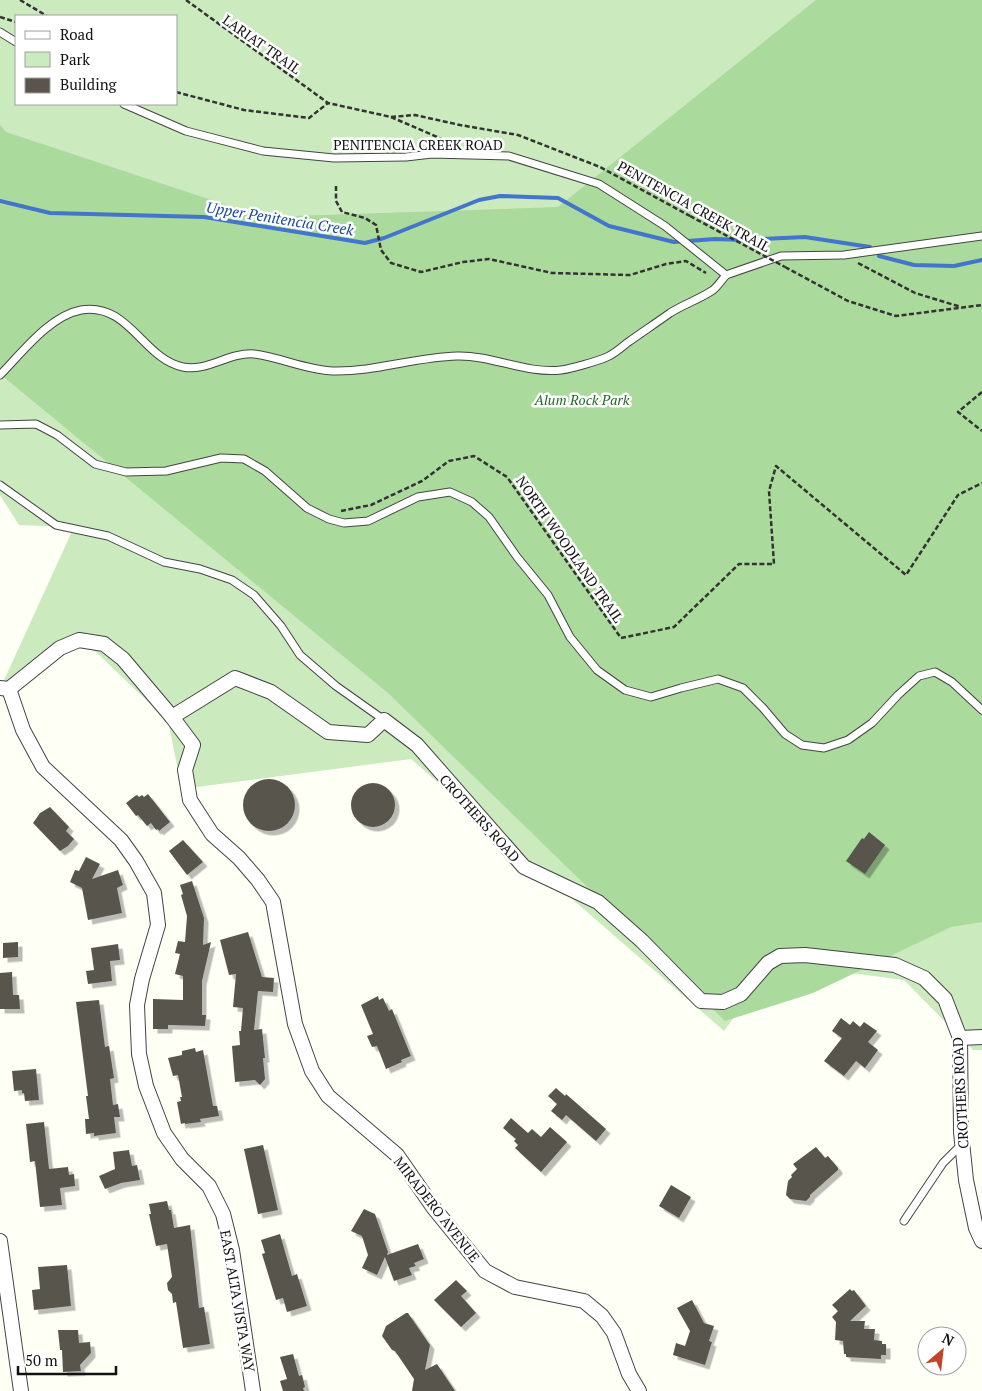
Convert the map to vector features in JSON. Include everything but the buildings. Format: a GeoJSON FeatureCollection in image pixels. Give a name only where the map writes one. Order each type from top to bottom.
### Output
{"type":"FeatureCollection","features":[{"type":"Feature","properties":{"kind":"street"},"geometry":{"type":"LineString","coordinates":[[4,689],[60,648],[79,640],[104,644],[123,659],[172,717],[235,678],[271,692],[328,732],[368,735],[384,720]]}},
{"type":"Feature","properties":{"kind":"street","name":"EAST ALTA VISTA WAY"},"geometry":{"type":"LineString","coordinates":[[4,689],[43,767],[121,840],[136,861],[154,893],[158,925],[142,979],[137,1005],[139,1054],[146,1086],[164,1133],[182,1160],[209,1186],[223,1214],[232,1250],[253,1391]]}},
{"type":"Feature","properties":{"kind":"street","name":"MIRADERO AVENUE"},"geometry":{"type":"LineString","coordinates":[[172,717],[193,745],[185,770],[190,800],[212,834],[239,858],[258,880],[273,902],[295,1024],[312,1071],[328,1096],[396,1155],[433,1207],[485,1271],[515,1287],[584,1301],[602,1316],[614,1334],[629,1374],[639,1391]]}},
{"type":"Feature","properties":{"kind":"street","name":"CROTHERS ROAD"},"geometry":{"type":"LineString","coordinates":[[384,720],[417,746],[524,867],[598,902],[642,941],[701,1001],[722,1002],[741,994],[768,963],[780,956],[804,955],[895,965],[924,978],[945,999],[960,1038],[962,1144],[966,1180],[976,1228],[982,1241]]}},
{"type":"Feature","properties":{"kind":"street"},"geometry":{"type":"LineString","coordinates":[[960,1038],[982,1037]]}},
{"type":"Feature","properties":{"kind":"street"},"geometry":{"type":"LineString","coordinates":[[0,1241],[21,1391]]}},
{"type":"Feature","properties":{"kind":"lane"},"geometry":{"type":"LineString","coordinates":[[0,32],[15,41]]}},
{"type":"Feature","properties":{"kind":"lane","name":"PENITENCIA CREEK ROAD"},"geometry":{"type":"LineString","coordinates":[[126,105],[186,131],[263,151],[334,158],[406,157],[432,154],[509,156],[599,184],[665,226],[726,275]]}},
{"type":"Feature","properties":{"kind":"lane"},"geometry":{"type":"LineString","coordinates":[[0,375],[46,328],[65,315],[81,310],[97,310],[112,314],[132,328],[160,357],[182,367],[198,368],[236,356],[252,354],[331,371],[363,370],[426,358],[458,356],[482,358],[529,370],[561,370],[607,357],[673,311],[714,289],[726,275],[781,256],[844,255],[982,236]]}},
{"type":"Feature","properties":{"kind":"lane"},"geometry":{"type":"LineString","coordinates":[[0,425],[36,424],[57,435],[95,464],[126,472],[166,471],[220,458],[244,459],[265,470],[307,508],[328,519],[344,523],[368,521],[418,497],[450,492],[472,502],[489,517],[517,557],[548,595],[570,636],[597,670],[624,690],[651,697],[718,680],[743,688],[785,734],[802,745],[824,748],[848,740],[872,723],[919,676],[935,672],[952,682],[982,710]]}},
{"type":"Feature","properties":{"kind":"lane","name":"CROTHERS ROAD"},"geometry":{"type":"LineString","coordinates":[[0,485],[56,525],[108,536],[164,562],[232,580],[254,595],[281,626],[300,655],[336,686],[384,720]]}},
{"type":"Feature","properties":{"kind":"lane"},"geometry":{"type":"LineString","coordinates":[[904,1221],[943,1163],[962,1144]]}},
{"type":"Feature","properties":{"kind":"path"},"geometry":{"type":"LineString","coordinates":[[20,0],[45,15]]}},
{"type":"Feature","properties":{"kind":"path","name":"LARIAT TRAIL"},"geometry":{"type":"LineString","coordinates":[[186,0],[328,103]]}},
{"type":"Feature","properties":{"kind":"path"},"geometry":{"type":"LineString","coordinates":[[0,17],[15,22]]}},
{"type":"Feature","properties":{"kind":"path"},"geometry":{"type":"LineString","coordinates":[[178,93],[244,110],[309,118],[328,103]]}},
{"type":"Feature","properties":{"kind":"path","name":"PENITENCIA CREEK TRAIL"},"geometry":{"type":"LineString","coordinates":[[328,103],[391,118],[444,140],[438,147]]}},
{"type":"Feature","properties":{"kind":"path","name":"PENITENCIA CREEK TRAIL"},"geometry":{"type":"LineString","coordinates":[[391,118],[414,115],[518,135],[600,167],[848,301],[896,316],[982,305]]}},
{"type":"Feature","properties":{"kind":"path"},"geometry":{"type":"LineString","coordinates":[[336,186],[336,201],[342,212],[365,218],[376,225],[381,250],[391,263],[421,272],[463,262],[489,259],[552,273],[630,275],[666,264],[686,261],[720,282]]}},
{"type":"Feature","properties":{"kind":"path"},"geometry":{"type":"LineString","coordinates":[[844,255],[915,293],[962,307]]}},
{"type":"Feature","properties":{"kind":"path"},"geometry":{"type":"LineString","coordinates":[[982,392],[958,412],[982,431]]}},
{"type":"Feature","properties":{"kind":"path","name":"NORTH WOODLAND TRAIL"},"geometry":{"type":"LineString","coordinates":[[336,512],[371,505],[422,480],[449,461],[474,456],[507,477],[621,638],[674,626],[739,564],[774,564],[769,491],[776,466],[906,575],[958,495],[982,483]]}},
{"type":"Feature","properties":{"kind":"green space","name":"Alum Rock Park"},"geometry":{"type":"Polygon","coordinates":[[[0,0],[982,0],[982,1050],[973,1050],[904,980],[774,963],[724,1031],[411,759],[182,789],[168,721],[96,652],[80,645],[0,689],[74,527],[19,525],[0,495],[0,0]]]}},
{"type":"Feature","properties":{"kind":"green space","name":"Alum Rock Park"},"geometry":{"type":"Polygon","coordinates":[[[816,0],[982,0],[982,922],[951,927],[813,993],[725,1021],[388,693],[0,374],[0,125],[6,132],[263,217],[558,207],[816,0]]]}},
{"type":"Feature","properties":{"kind":"waterway","name":"Upper Penitencia Creek"},"geometry":{"type":"LineString","coordinates":[[0,201],[50,213],[204,217],[365,243],[384,238],[479,200],[500,196],[558,198],[609,226],[674,242],[805,237],[870,247]]}},
{"type":"Feature","properties":{"kind":"waterway","name":"Upper Penitencia Creek"},"geometry":{"type":"LineString","coordinates":[[879,256],[914,265],[954,266],[982,260]]}}]}
